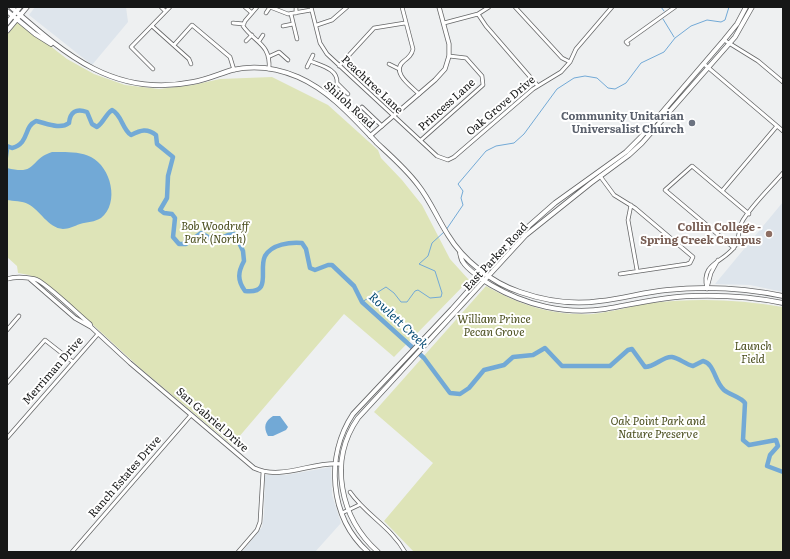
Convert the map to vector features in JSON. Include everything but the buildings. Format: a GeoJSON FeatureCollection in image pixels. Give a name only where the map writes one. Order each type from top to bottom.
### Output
{"type":"FeatureCollection","features":[{"type":"Feature","properties":{"kind":"main road","name":"Shiloh Road"},"geometry":{"type":"LineString","coordinates":[[11,7],[16,15]]}},
{"type":"Feature","properties":{"kind":"main road"},"geometry":{"type":"LineString","coordinates":[[7,31],[20,7]]}},
{"type":"Feature","properties":{"kind":"main road"},"geometry":{"type":"LineString","coordinates":[[7,23],[27,7]]}},
{"type":"Feature","properties":{"kind":"main road","name":"East Parker Road"},"geometry":{"type":"LineString","coordinates":[[656,123],[677,103],[729,44],[739,31],[752,7]]}},
{"type":"Feature","properties":{"kind":"main road"},"geometry":{"type":"LineString","coordinates":[[745,9],[750,13]]}},
{"type":"Feature","properties":{"kind":"main road","name":"East Parker Road"},"geometry":{"type":"LineString","coordinates":[[378,552],[361,535],[348,511],[342,489],[341,464],[349,433],[365,410],[526,235],[639,143],[681,89],[724,40],[745,9]]}},
{"type":"Feature","properties":{"kind":"main road","name":"Shiloh Road"},"geometry":{"type":"LineString","coordinates":[[7,11],[16,15],[62,50],[104,75],[122,81],[146,86],[172,86],[195,82],[234,70],[253,68],[269,69],[298,78],[321,90],[414,180],[431,203],[460,253],[489,276],[520,292],[559,302],[601,301],[669,290],[707,289],[752,291],[783,296]]}},
{"type":"Feature","properties":{"kind":"main road"},"geometry":{"type":"LineString","coordinates":[[691,78],[695,82]]}},
{"type":"Feature","properties":{"kind":"main road"},"geometry":{"type":"LineString","coordinates":[[681,89],[686,93]]}},
{"type":"Feature","properties":{"kind":"main road"},"geometry":{"type":"LineString","coordinates":[[673,99],[677,103]]}},
{"type":"Feature","properties":{"kind":"main road","name":"East Parker Road"},"geometry":{"type":"LineString","coordinates":[[368,552],[353,534],[342,512],[336,487],[335,463],[337,448],[344,431],[360,406],[441,320],[509,243],[542,214],[596,171],[627,154]]}},
{"type":"Feature","properties":{"kind":"main road"},"geometry":{"type":"LineString","coordinates":[[596,171],[600,176]]}},
{"type":"Feature","properties":{"kind":"main road"},"geometry":{"type":"LineString","coordinates":[[542,214],[546,219]]}},
{"type":"Feature","properties":{"kind":"main road","name":"Shiloh Road"},"geometry":{"type":"LineString","coordinates":[[460,253],[463,262],[484,281],[518,299],[546,307],[581,310],[606,309],[660,298],[707,296],[737,297],[783,303]]}},
{"type":"Feature","properties":{"kind":"main road"},"geometry":{"type":"LineString","coordinates":[[707,289],[707,296]]}},
{"type":"Feature","properties":{"kind":"main road"},"geometry":{"type":"LineString","coordinates":[[626,296],[627,304]]}},
{"type":"Feature","properties":{"kind":"main road"},"geometry":{"type":"LineString","coordinates":[[360,406],[365,410]]}},
{"type":"Feature","properties":{"kind":"main road"},"geometry":{"type":"LineString","coordinates":[[344,431],[349,433]]}},
{"type":"Feature","properties":{"kind":"street"},"geometry":{"type":"LineString","coordinates":[[161,7],[166,11]]}},
{"type":"Feature","properties":{"kind":"street"},"geometry":{"type":"LineString","coordinates":[[153,69],[131,47],[170,7]]}},
{"type":"Feature","properties":{"kind":"street"},"geometry":{"type":"LineString","coordinates":[[245,7],[252,13]]}},
{"type":"Feature","properties":{"kind":"street"},"geometry":{"type":"LineString","coordinates":[[244,24],[257,7]]}},
{"type":"Feature","properties":{"kind":"street"},"geometry":{"type":"LineString","coordinates":[[266,13],[270,7],[280,12],[291,14],[311,8]]}},
{"type":"Feature","properties":{"kind":"street"},"geometry":{"type":"LineString","coordinates":[[296,7],[296,13]]}},
{"type":"Feature","properties":{"kind":"street"},"geometry":{"type":"LineString","coordinates":[[317,25],[332,20],[347,7]]}},
{"type":"Feature","properties":{"kind":"street"},"geometry":{"type":"LineString","coordinates":[[402,7],[405,23],[413,46],[413,52],[402,63],[399,69],[400,76],[419,94]]}},
{"type":"Feature","properties":{"kind":"street"},"geometry":{"type":"LineString","coordinates":[[370,136],[441,74],[450,56],[449,44],[439,7]]}},
{"type":"Feature","properties":{"kind":"street"},"geometry":{"type":"LineString","coordinates":[[444,22],[478,14],[489,7]]}},
{"type":"Feature","properties":{"kind":"street"},"geometry":{"type":"LineString","coordinates":[[515,7],[562,58],[570,62]]}},
{"type":"Feature","properties":{"kind":"street","name":"Oak Grove Drive"},"geometry":{"type":"LineString","coordinates":[[444,160],[454,157],[538,86],[556,76],[570,62],[575,51],[612,7]]}},
{"type":"Feature","properties":{"kind":"street"},"geometry":{"type":"LineString","coordinates":[[628,44],[626,42],[675,7]]}},
{"type":"Feature","properties":{"kind":"street","name":"Peachtree Lane"},"geometry":{"type":"LineString","coordinates":[[311,8],[323,49],[339,67],[437,156],[444,160]]}},
{"type":"Feature","properties":{"kind":"street"},"geometry":{"type":"LineString","coordinates":[[291,14],[297,39]]}},
{"type":"Feature","properties":{"kind":"street"},"geometry":{"type":"LineString","coordinates":[[478,14],[486,26],[538,86]]}},
{"type":"Feature","properties":{"kind":"street"},"geometry":{"type":"LineString","coordinates":[[233,23],[244,24]]}},
{"type":"Feature","properties":{"kind":"street"},"geometry":{"type":"LineString","coordinates":[[334,72],[374,28],[405,23]]}},
{"type":"Feature","properties":{"kind":"street"},"geometry":{"type":"LineString","coordinates":[[244,24],[246,30],[259,41],[267,52],[269,69]]}},
{"type":"Feature","properties":{"kind":"street"},"geometry":{"type":"LineString","coordinates":[[283,26],[293,24]]}},
{"type":"Feature","properties":{"kind":"street"},"geometry":{"type":"LineString","coordinates":[[174,45],[192,25],[230,57],[234,70]]}},
{"type":"Feature","properties":{"kind":"street"},"geometry":{"type":"LineString","coordinates":[[152,26],[174,45],[191,64]]}},
{"type":"Feature","properties":{"kind":"street"},"geometry":{"type":"LineString","coordinates":[[246,30],[249,26]]}},
{"type":"Feature","properties":{"kind":"street"},"geometry":{"type":"LineString","coordinates":[[246,41],[252,35]]}},
{"type":"Feature","properties":{"kind":"street"},"geometry":{"type":"LineString","coordinates":[[259,41],[263,35]]}},
{"type":"Feature","properties":{"kind":"street"},"geometry":{"type":"LineString","coordinates":[[724,40],[758,61],[783,82]]}},
{"type":"Feature","properties":{"kind":"street"},"geometry":{"type":"LineString","coordinates":[[262,53],[267,52]]}},
{"type":"Feature","properties":{"kind":"street"},"geometry":{"type":"LineString","coordinates":[[268,57],[279,52],[288,60]]}},
{"type":"Feature","properties":{"kind":"street"},"geometry":{"type":"LineString","coordinates":[[307,67],[313,55]]}},
{"type":"Feature","properties":{"kind":"street","name":"Princess Lane"},"geometry":{"type":"LineString","coordinates":[[421,140],[483,85],[482,76],[466,58],[450,56]]}},
{"type":"Feature","properties":{"kind":"street"},"geometry":{"type":"LineString","coordinates":[[310,61],[334,72]]}},
{"type":"Feature","properties":{"kind":"street"},"geometry":{"type":"LineString","coordinates":[[389,64],[399,69]]}},
{"type":"Feature","properties":{"kind":"street"},"geometry":{"type":"LineString","coordinates":[[704,64],[783,131]]}},
{"type":"Feature","properties":{"kind":"street"},"geometry":{"type":"LineString","coordinates":[[334,72],[339,67]]}},
{"type":"Feature","properties":{"kind":"street"},"geometry":{"type":"LineString","coordinates":[[334,72],[337,83],[348,94]]}},
{"type":"Feature","properties":{"kind":"street"},"geometry":{"type":"LineString","coordinates":[[362,107],[382,126]]}},
{"type":"Feature","properties":{"kind":"street"},"geometry":{"type":"LineString","coordinates":[[722,191],[777,126]]}},
{"type":"Feature","properties":{"kind":"street"},"geometry":{"type":"LineString","coordinates":[[734,248],[665,190],[692,166],[748,214]]}},
{"type":"Feature","properties":{"kind":"street"},"geometry":{"type":"LineString","coordinates":[[707,289],[711,273],[718,260],[730,253],[734,248],[738,240],[743,220],[783,173]]}},
{"type":"Feature","properties":{"kind":"street"},"geometry":{"type":"LineString","coordinates":[[600,176],[614,195],[631,205],[693,257],[690,263],[687,264],[637,270],[620,274]]}},
{"type":"Feature","properties":{"kind":"street"},"geometry":{"type":"LineString","coordinates":[[631,205],[628,220],[637,270]]}},
{"type":"Feature","properties":{"kind":"street","name":"San Gabriel Drive"},"geometry":{"type":"LineString","coordinates":[[7,279],[18,277],[30,279],[75,318],[91,327],[120,355],[249,464],[263,472]]}},
{"type":"Feature","properties":{"kind":"street"},"geometry":{"type":"LineString","coordinates":[[7,330],[19,316]]}},
{"type":"Feature","properties":{"kind":"street","name":"Merriman Drive"},"geometry":{"type":"LineString","coordinates":[[7,438],[98,334]]}},
{"type":"Feature","properties":{"kind":"street"},"geometry":{"type":"LineString","coordinates":[[7,383],[46,340],[73,362]]}},
{"type":"Feature","properties":{"kind":"street","name":"Ranch Estates Drive"},"geometry":{"type":"LineString","coordinates":[[72,552],[191,415]]}},
{"type":"Feature","properties":{"kind":"street"},"geometry":{"type":"LineString","coordinates":[[7,430],[11,434]]}},
{"type":"Feature","properties":{"kind":"street"},"geometry":{"type":"LineString","coordinates":[[238,552],[257,530],[260,522],[263,472],[283,472],[335,463],[341,464]]}},
{"type":"Feature","properties":{"kind":"street"},"geometry":{"type":"LineString","coordinates":[[350,492],[359,505],[397,540],[405,552]]}},
{"type":"Feature","properties":{"kind":"street"},"geometry":{"type":"LineString","coordinates":[[342,512],[348,511],[359,505]]}},
{"type":"Feature","properties":{"kind":"shaded area"},"geometry":{"type":"Polygon","coordinates":[[[35,7],[126,7],[128,22],[92,65],[29,15],[35,7]]]}},
{"type":"Feature","properties":{"kind":"shaded area","name":"Collin College - Spring Creek Campus"},"geometry":{"type":"Polygon","coordinates":[[[783,202],[783,292],[750,285],[715,284],[783,202]]]}},
{"type":"Feature","properties":{"kind":"shaded area"},"geometry":{"type":"Polygon","coordinates":[[[331,467],[332,495],[341,523],[315,552],[242,552],[262,527],[264,516],[265,475],[286,475],[331,467]]]}},
{"type":"Feature","properties":{"kind":"green space","name":"Bob Woodruff Park (North)"},"geometry":{"type":"Polygon","coordinates":[[[18,21],[67,59],[94,74],[125,85],[159,89],[193,85],[220,79],[272,77],[328,105],[378,150],[381,158],[402,180],[422,205],[450,259],[469,280],[394,357],[344,314],[232,445],[141,369],[91,323],[43,282],[29,275],[18,273],[17,266],[7,257],[7,35],[18,21]]]}},
{"type":"Feature","properties":{"kind":"green space","name":"Oak Point Park and Nature Preserve"},"geometry":{"type":"Polygon","coordinates":[[[486,286],[524,304],[564,313],[593,314],[650,303],[683,300],[750,302],[783,307],[783,552],[414,552],[384,521],[433,463],[374,412],[486,286]]]}},
{"type":"Feature","properties":{"kind":"water"},"geometry":{"type":"Polygon","coordinates":[[[52,152],[72,152],[86,155],[98,162],[104,169],[111,186],[111,195],[110,204],[107,211],[101,218],[63,229],[53,226],[28,204],[7,200],[7,168],[24,170],[32,166],[45,155],[52,152]]]}},
{"type":"Feature","properties":{"kind":"water"},"geometry":{"type":"Polygon","coordinates":[[[273,416],[280,416],[288,427],[286,430],[273,436],[268,436],[265,427],[268,420],[273,416]]]}},
{"type":"Feature","properties":{"kind":"waterway"},"geometry":{"type":"LineString","coordinates":[[661,7],[664,11]]}},
{"type":"Feature","properties":{"kind":"waterway"},"geometry":{"type":"LineString","coordinates":[[446,230],[463,205],[461,198],[463,191],[458,184],[486,151],[496,146],[514,143],[524,134],[557,89],[574,78],[585,76],[597,78],[608,88],[615,89],[626,83],[641,63],[664,52],[675,38],[691,26],[707,20],[721,22],[725,20],[729,7]]}},
{"type":"Feature","properties":{"kind":"waterway"},"geometry":{"type":"LineString","coordinates":[[663,19],[674,37]]}},
{"type":"Feature","properties":{"kind":"waterway","name":"Rowlett Creek"},"geometry":{"type":"LineString","coordinates":[[7,146],[12,148],[22,143],[29,127],[36,121],[61,126],[69,123],[72,114],[80,110],[87,112],[92,124],[97,127],[112,110],[118,115],[131,135],[144,130],[150,131],[156,135],[157,144],[173,157],[168,176],[167,198],[160,210],[164,213],[172,214],[175,218],[173,237],[179,244],[186,244],[201,233],[215,241],[228,235],[235,234],[243,251],[244,261],[240,269],[239,276],[245,291],[254,291],[259,289],[262,285],[263,262],[268,252],[277,246],[302,243],[306,249],[310,268],[315,270],[332,265],[354,286],[362,302],[424,358],[450,393],[460,394],[469,388],[484,370],[504,365],[513,357],[533,355],[545,348],[562,366],[610,366],[628,350],[632,349],[645,367],[649,367],[669,357],[693,366],[703,361],[710,366],[724,390],[741,399],[745,403],[743,440],[749,445],[776,440],[778,446],[770,455],[767,466],[783,472]]}},
{"type":"Feature","properties":{"kind":"waterway"},"geometry":{"type":"LineString","coordinates":[[7,162],[9,147]]}},
{"type":"Feature","properties":{"kind":"waterway"},"geometry":{"type":"LineString","coordinates":[[362,302],[386,287],[394,293],[401,302],[407,302],[415,291],[418,290],[430,298],[441,297],[442,293],[435,271],[419,264],[428,256],[432,243],[444,232]]}},
{"type":"Feature","properties":{"kind":"place","name":"Community Unitarian Universalist Church"},"geometry":{"type":"Point","coordinates":[692,123]}},
{"type":"Feature","properties":{"kind":"place","name":"Collin College - Spring Creek Campus"},"geometry":{"type":"Point","coordinates":[769,234]}},
{"type":"Feature","properties":{"kind":"park label","name":"William Prince Pecan Grove"},"geometry":{"type":"Point","coordinates":[494,326]}},
{"type":"Feature","properties":{"kind":"park label","name":"Launch Field"},"geometry":{"type":"Point","coordinates":[753,353]}}]}
